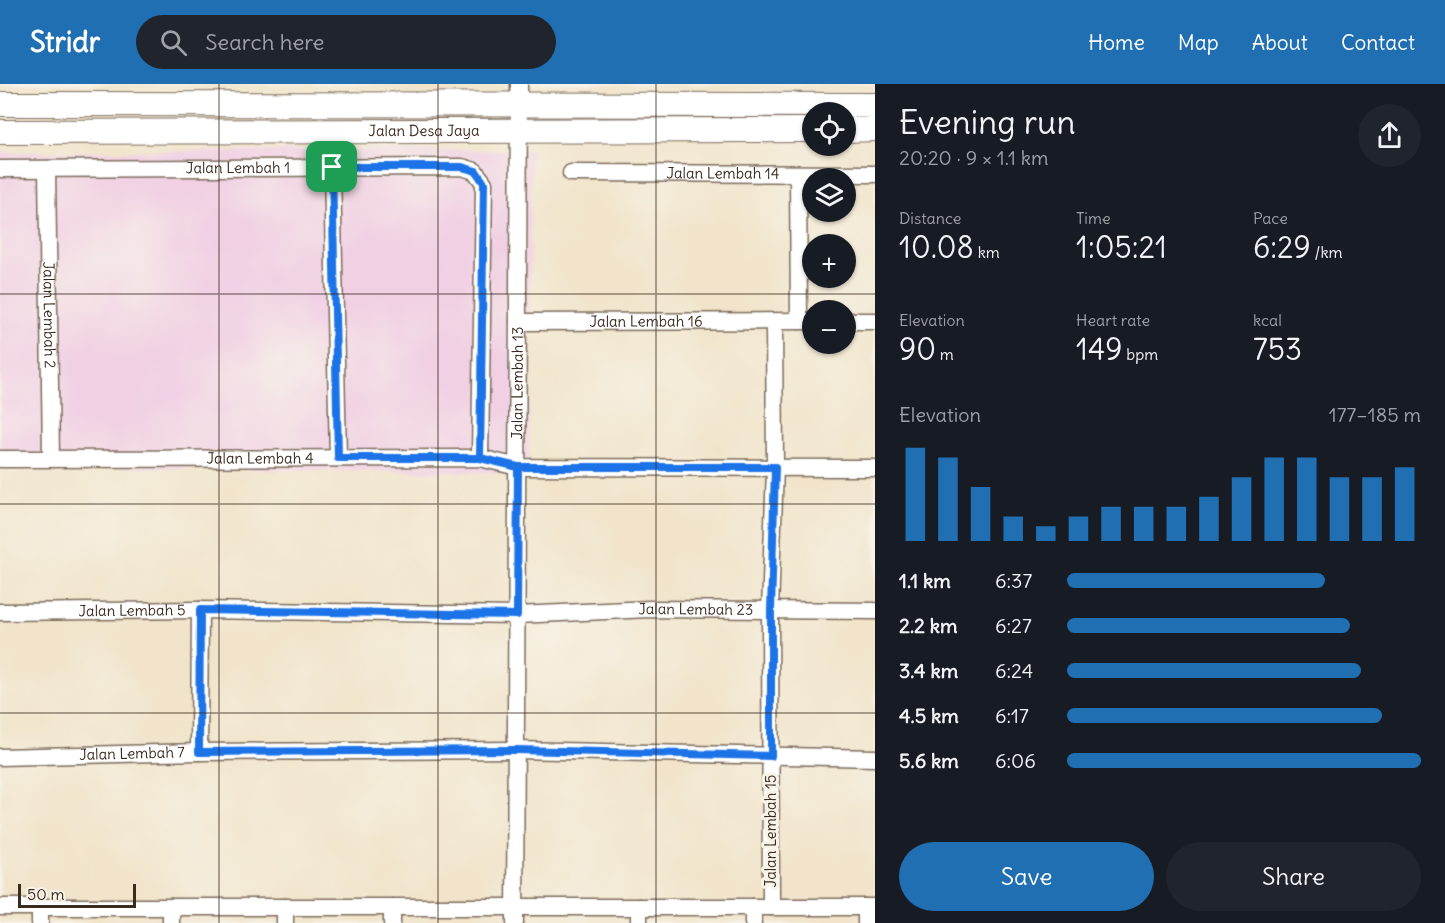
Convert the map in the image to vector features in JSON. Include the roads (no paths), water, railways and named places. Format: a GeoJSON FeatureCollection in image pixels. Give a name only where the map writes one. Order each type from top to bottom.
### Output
{"type":"FeatureCollection","features":[{"type":"Feature","properties":{"kind":"main road","name":"Jalan Desa Jaya"},"geometry":{"type":"LineString","coordinates":[[0,104],[519,94],[875,105]]}},
{"type":"Feature","properties":{"kind":"main road"},"geometry":{"type":"LineString","coordinates":[[856,129],[875,129]]}},
{"type":"Feature","properties":{"kind":"main road","name":"Jalan Desa Jaya"},"geometry":{"type":"LineString","coordinates":[[0,132],[802,130]]}},
{"type":"Feature","properties":{"kind":"street","name":"Jalan Lembah 13"},"geometry":{"type":"LineString","coordinates":[[515,915],[519,94]]}},
{"type":"Feature","properties":{"kind":"street"},"geometry":{"type":"LineString","coordinates":[[332,167],[338,458]]}},
{"type":"Feature","properties":{"kind":"street","name":"Jalan Lembah 1"},"geometry":{"type":"LineString","coordinates":[[0,169],[462,167],[476,171],[484,183],[480,458]]}},
{"type":"Feature","properties":{"kind":"street","name":"Jalan Lembah 2"},"geometry":{"type":"LineString","coordinates":[[47,169],[51,458]]}},
{"type":"Feature","properties":{"kind":"street","name":"Jalan Lembah 14"},"geometry":{"type":"LineString","coordinates":[[571,173],[875,174]]}},
{"type":"Feature","properties":{"kind":"street"},"geometry":{"type":"LineString","coordinates":[[798,174],[805,300]]}},
{"type":"Feature","properties":{"kind":"street","name":"Jalan Lembah 16"},"geometry":{"type":"LineString","coordinates":[[518,322],[802,321]]}},
{"type":"Feature","properties":{"kind":"street"},"geometry":{"type":"LineString","coordinates":[[856,321],[875,321]]}},
{"type":"Feature","properties":{"kind":"street","name":"Jalan Lembah 15"},"geometry":{"type":"LineString","coordinates":[[771,907],[774,322]]}},
{"type":"Feature","properties":{"kind":"street","name":"Jalan Lembah 4"},"geometry":{"type":"LineString","coordinates":[[0,459],[480,458],[518,467],[875,468]]}},
{"type":"Feature","properties":{"kind":"street","name":"Jalan Lembah 23"},"geometry":{"type":"LineString","coordinates":[[517,615],[650,609],[875,611]]}},
{"type":"Feature","properties":{"kind":"street"},"geometry":{"type":"LineString","coordinates":[[199,752],[200,610]]}},
{"type":"Feature","properties":{"kind":"street","name":"Jalan Lembah 5"},"geometry":{"type":"LineString","coordinates":[[0,612],[200,610],[517,615]]}},
{"type":"Feature","properties":{"kind":"street","name":"Jalan Lembah 7"},"geometry":{"type":"LineString","coordinates":[[0,757],[199,752],[516,750],[875,758]]}},
{"type":"Feature","properties":{"kind":"street"},"geometry":{"type":"LineString","coordinates":[[0,908],[40,915],[753,915],[771,907],[869,912]]}}]}
